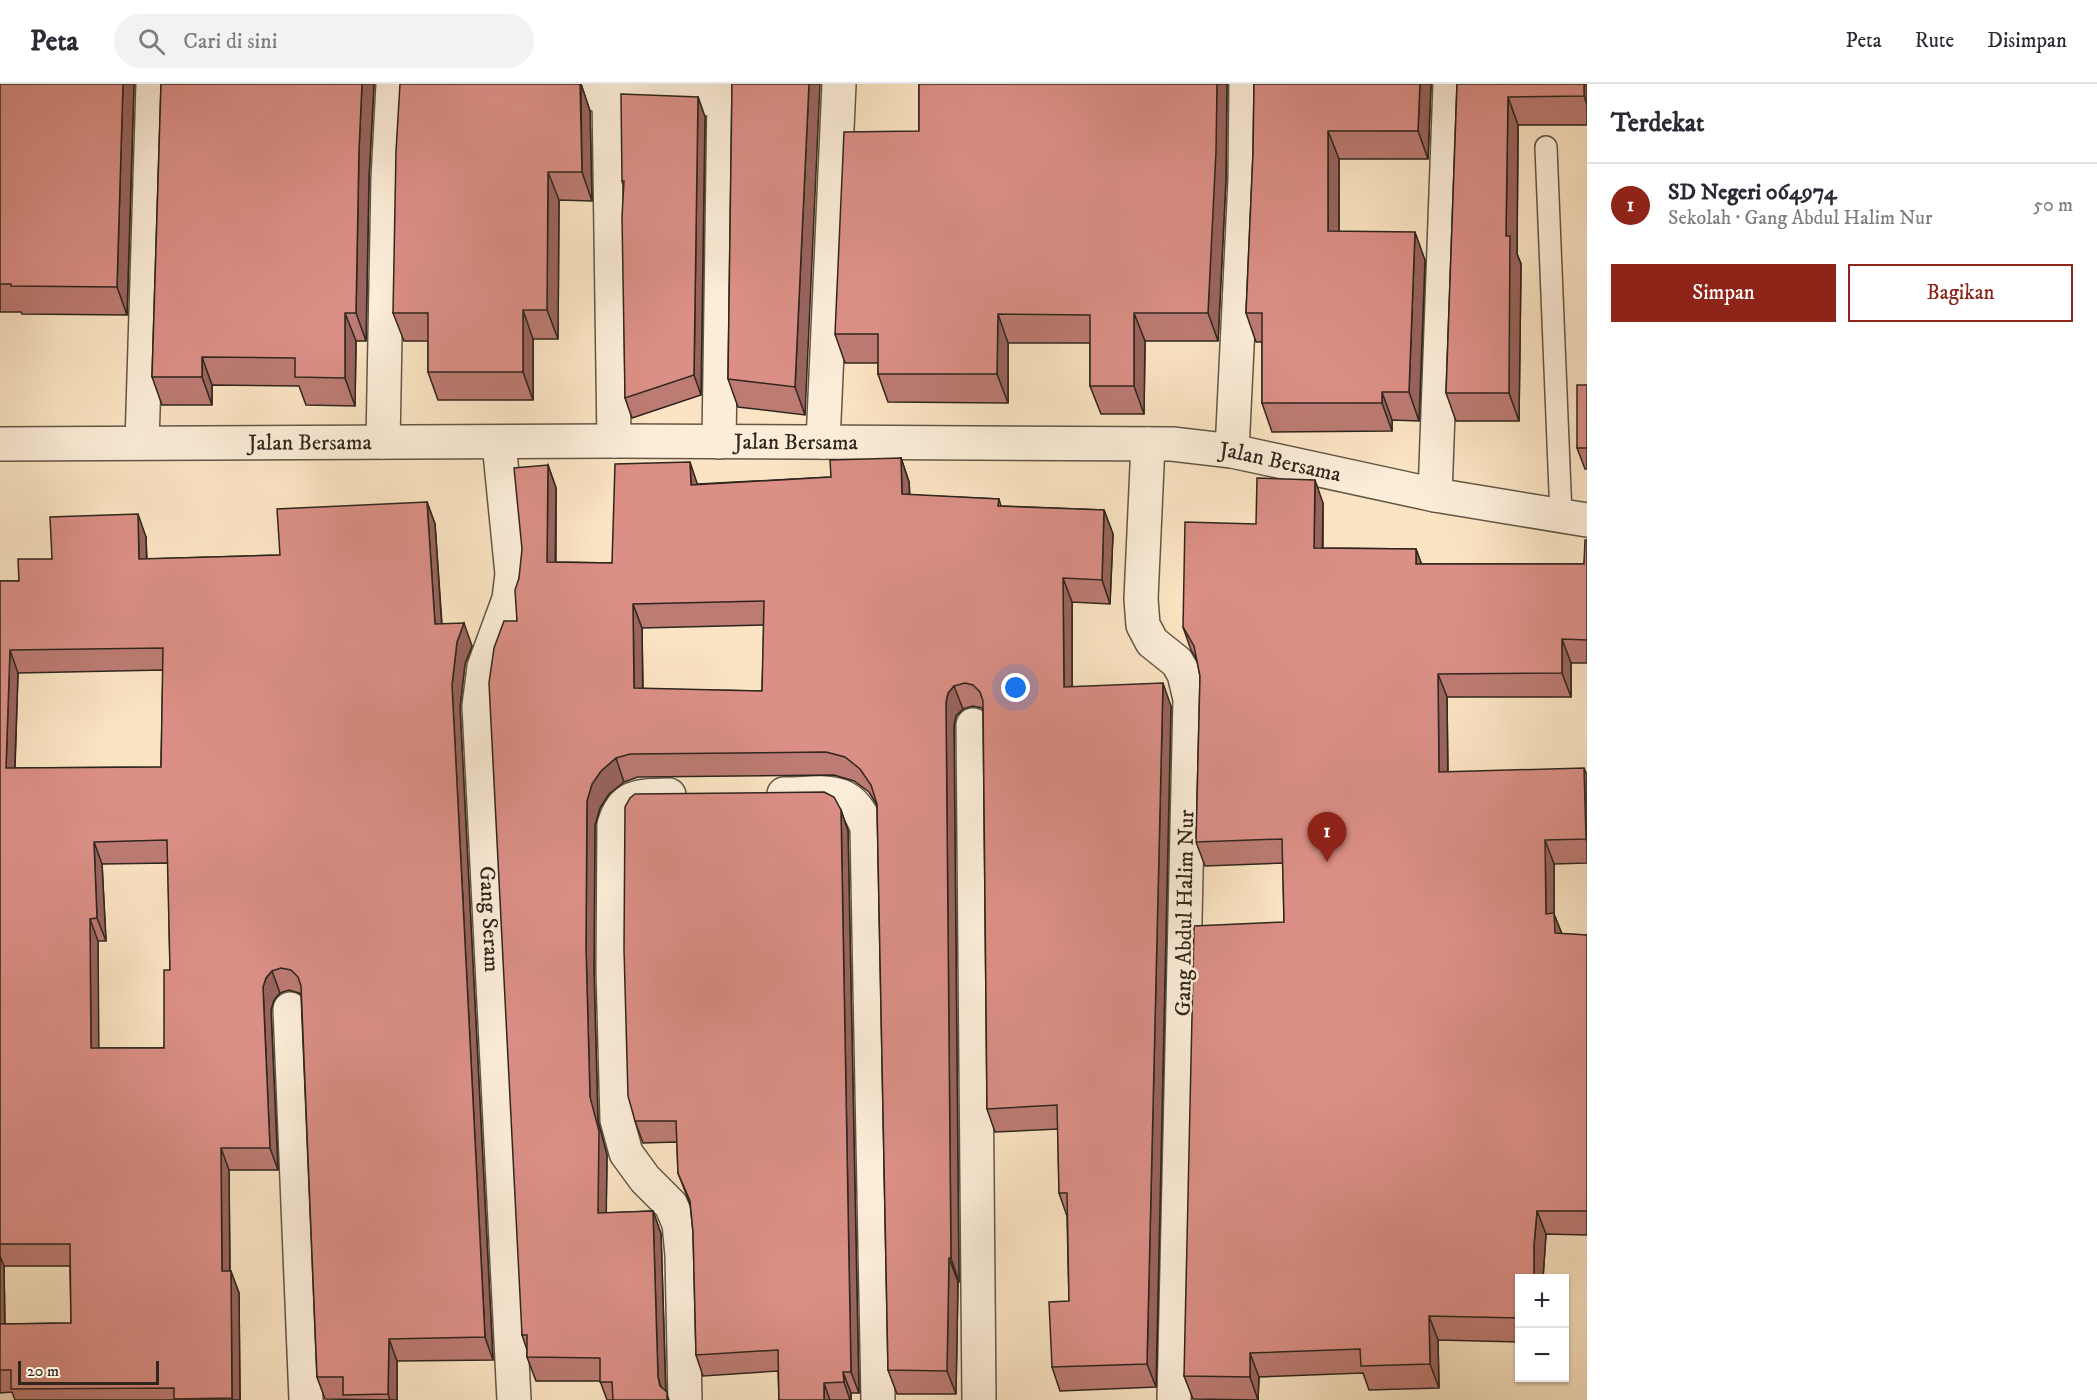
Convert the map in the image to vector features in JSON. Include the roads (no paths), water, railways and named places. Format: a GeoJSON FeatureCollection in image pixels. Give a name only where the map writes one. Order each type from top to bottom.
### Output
{"type":"FeatureCollection","features":[{"type":"Feature","properties":{"kind":"street"},"geometry":{"type":"LineString","coordinates":[[142,443],[153,84]]}},
{"type":"Feature","properties":{"kind":"street"},"geometry":{"type":"LineString","coordinates":[[383,442],[388,179],[393,84]]}},
{"type":"Feature","properties":{"kind":"street"},"geometry":{"type":"LineString","coordinates":[[823,442],[839,84]]}},
{"type":"Feature","properties":{"kind":"street"},"geometry":{"type":"LineString","coordinates":[[1232,451],[1245,180],[1246,84]]}},
{"type":"Feature","properties":{"kind":"street"},"geometry":{"type":"LineString","coordinates":[[1435,495],[1450,84]]}},
{"type":"Feature","properties":{"kind":"street"},"geometry":{"type":"LineString","coordinates":[[614,441],[598,90],[724,99],[719,442]]}},
{"type":"Feature","properties":{"kind":"street","name":"Jalan Bersama"},"geometry":{"type":"LineString","coordinates":[[0,444],[614,441],[1172,444],[1232,451],[1435,495],[1574,518]]}},
{"type":"Feature","properties":{"kind":"street","name":"Gang Seram"},"geometry":{"type":"LineString","coordinates":[[499,443],[512,574],[509,599],[484,667],[479,706],[514,1400]]}},
{"type":"Feature","properties":{"kind":"street","name":"Gang Abdul Halim Nur"},"geometry":{"type":"LineString","coordinates":[[1148,444],[1141,599],[1143,625],[1152,642],[1177,662],[1184,674],[1190,699],[1174,1400]]}},
{"type":"Feature","properties":{"kind":"street"},"geometry":{"type":"LineString","coordinates":[[974,725],[979,1400]]}},
{"type":"Feature","properties":{"kind":"street"},"geometry":{"type":"LineString","coordinates":[[685,1400],[682,1255],[679,1224],[671,1205],[645,1179],[626,1153],[617,1120],[613,970],[614,825],[619,811],[630,799],[639,796],[696,795]]}},
{"type":"Feature","properties":{"kind":"street"},"geometry":{"type":"LineString","coordinates":[[753,795],[843,796],[853,801],[861,811],[867,828],[878,1400]]}},
{"type":"Feature","properties":{"kind":"street"},"geometry":{"type":"LineString","coordinates":[[290,1009],[306,1400]]}},
{"type":"Feature","properties":{"kind":"lane"},"geometry":{"type":"LineString","coordinates":[[1546,147],[1574,518]]}},
{"type":"Feature","properties":{"kind":"place","name":"SD Negeri 064974"},"geometry":{"type":"Point","coordinates":[1327,862]}}]}
